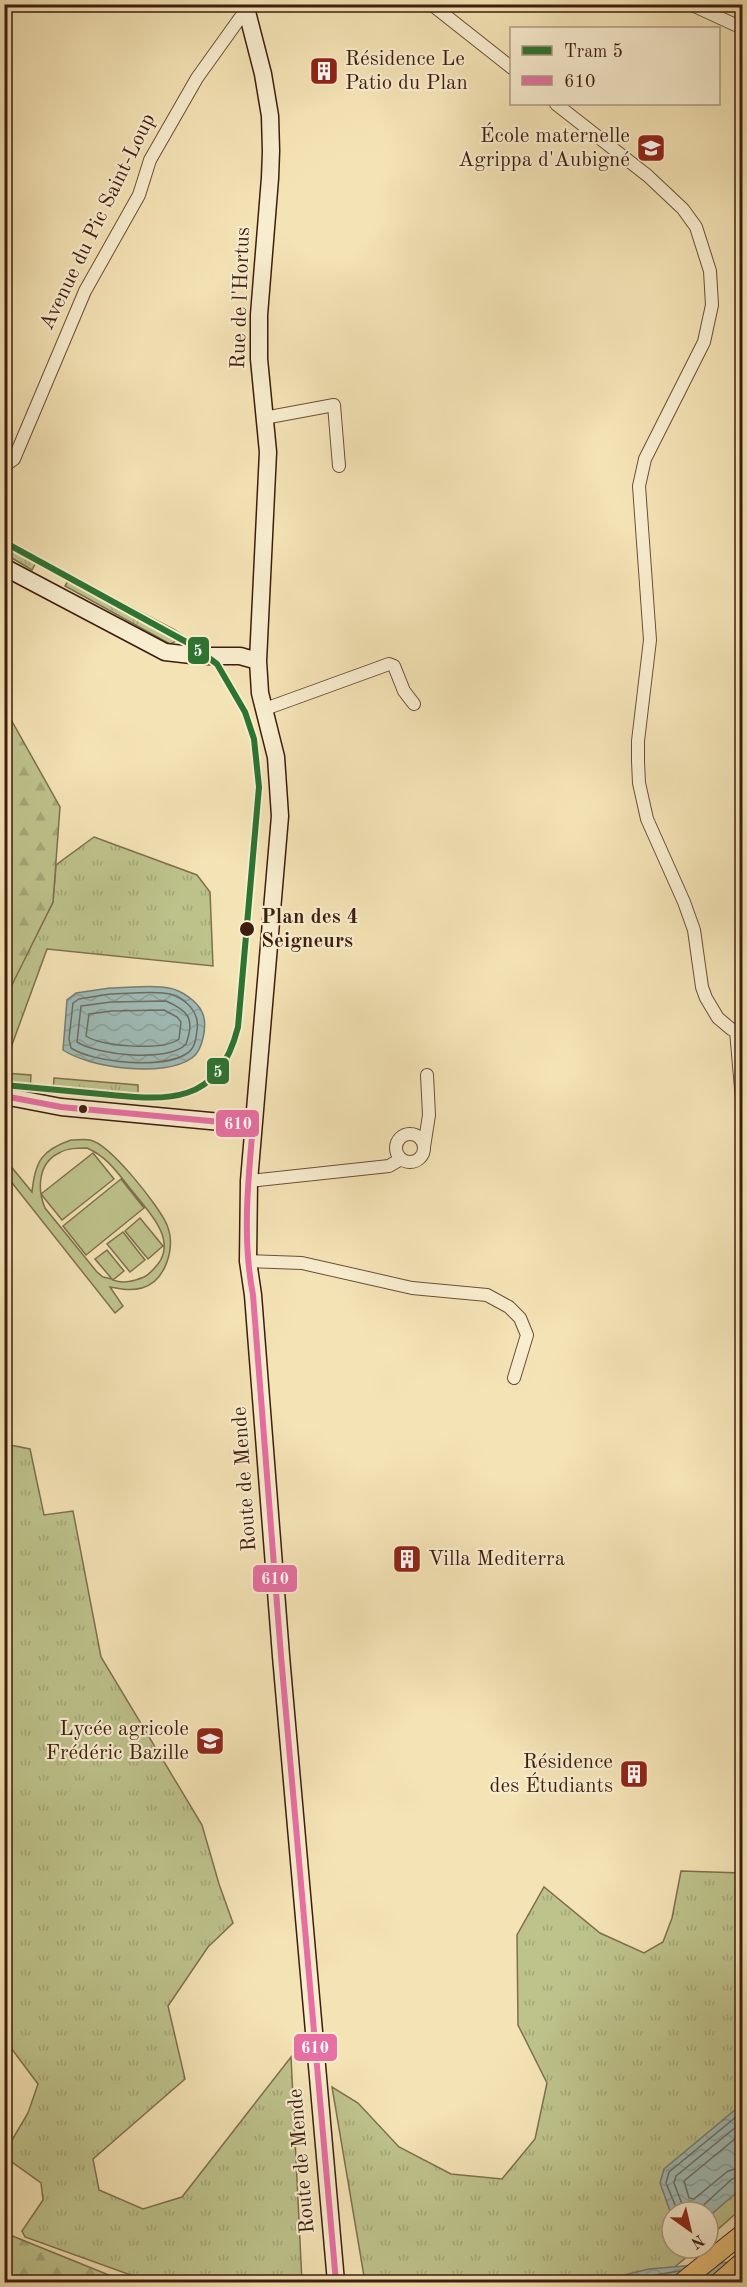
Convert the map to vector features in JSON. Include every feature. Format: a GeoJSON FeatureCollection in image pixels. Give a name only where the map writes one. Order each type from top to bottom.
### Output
{"type":"FeatureCollection","features":[{"type":"Feature","properties":{"kind":"main road","name":"Rue de l'Hortus"},"geometry":{"type":"LineString","coordinates":[[245,8],[261,64],[270,116],[270,178],[259,315],[259,359],[268,452],[258,661]]}},
{"type":"Feature","properties":{"kind":"main road"},"geometry":{"type":"LineString","coordinates":[[4,567],[165,652],[200,656],[240,656],[258,661]]}},
{"type":"Feature","properties":{"kind":"main road","name":"Route de Mende"},"geometry":{"type":"LineString","coordinates":[[258,661],[260,693],[276,757],[280,816],[253,1125],[249,1181],[248,1261],[254,1307],[281,1656],[336,2283]]}},
{"type":"Feature","properties":{"kind":"main road"},"geometry":{"type":"LineString","coordinates":[[4,1096],[61,1107],[253,1125]]}},
{"type":"Feature","properties":{"kind":"main road"},"geometry":{"type":"LineString","coordinates":[[696,2283],[742,2234]]}},
{"type":"Feature","properties":{"kind":"main road"},"geometry":{"type":"LineString","coordinates":[[682,2283],[742,2244]]}},
{"type":"Feature","properties":{"kind":"main road"},"geometry":{"type":"LineString","coordinates":[[719,2283],[742,2262]]}},
{"type":"Feature","properties":{"kind":"main road"},"geometry":{"type":"LineString","coordinates":[[734,2283],[742,2274]]}},
{"type":"Feature","properties":{"kind":"street"},"geometry":{"type":"LineString","coordinates":[[431,4],[510,66]]}},
{"type":"Feature","properties":{"kind":"street"},"geometry":{"type":"LineString","coordinates":[[690,4],[742,28]]}},
{"type":"Feature","properties":{"kind":"street","name":"Avenue du Pic Saint-Loup"},"geometry":{"type":"LineString","coordinates":[[4,466],[14,459],[86,291],[139,195],[150,160],[197,78],[245,8]]}},
{"type":"Feature","properties":{"kind":"street"},"geometry":{"type":"LineString","coordinates":[[557,105],[648,176],[683,209],[696,227],[710,271],[712,305],[704,342],[645,459],[639,486],[650,640],[638,741],[638,761],[639,783],[647,819],[688,911],[694,930],[702,987],[706,998],[718,1018],[739,1032],[742,1100]]}},
{"type":"Feature","properties":{"kind":"street"},"geometry":{"type":"LineString","coordinates":[[264,418],[334,405],[339,466]]}},
{"type":"Feature","properties":{"kind":"street"},"geometry":{"type":"LineString","coordinates":[[265,709],[390,664],[394,666],[404,691],[414,704]]}},
{"type":"Feature","properties":{"kind":"street"},"geometry":{"type":"LineString","coordinates":[[424,1147],[417,1135],[407,1133],[399,1138],[395,1147],[398,1156],[405,1162],[415,1161],[422,1156],[424,1147],[429,1115],[427,1075]]}},
{"type":"Feature","properties":{"kind":"street"},"geometry":{"type":"LineString","coordinates":[[249,1181],[389,1166],[401,1159]]}},
{"type":"Feature","properties":{"kind":"street"},"geometry":{"type":"LineString","coordinates":[[248,1261],[302,1263],[412,1288],[487,1295],[509,1307],[520,1318],[527,1335],[514,1378]]}},
{"type":"Feature","properties":{"kind":"green space"},"geometry":{"type":"Polygon","coordinates":[[[4,539],[39,557],[32,570],[5,554],[4,539]]]}},
{"type":"Feature","properties":{"kind":"green space"},"geometry":{"type":"Polygon","coordinates":[[[71,576],[185,637],[170,644],[65,586],[71,576]]]}},
{"type":"Feature","properties":{"kind":"green space"},"geometry":{"type":"Polygon","coordinates":[[[4,707],[60,807],[53,902],[5,999],[4,707]]]}},
{"type":"Feature","properties":{"kind":"green space"},"geometry":{"type":"Polygon","coordinates":[[[94,837],[197,875],[210,892],[213,966],[47,949],[9,1053],[5,1053],[4,999],[53,902],[56,865],[94,837]]]}},
{"type":"Feature","properties":{"kind":"green space"},"geometry":{"type":"Polygon","coordinates":[[[4,1073],[31,1075],[30,1090],[5,1088],[4,1073]]]}},
{"type":"Feature","properties":{"kind":"green space"},"geometry":{"type":"Polygon","coordinates":[[[54,1078],[138,1085],[138,1100],[53,1092],[54,1078]]]}},
{"type":"Feature","properties":{"kind":"green space"},"geometry":{"type":"Polygon","coordinates":[[[71,1140],[90,1140],[99,1144],[133,1177],[167,1225],[170,1243],[163,1271],[150,1284],[142,1288],[130,1290],[110,1287],[123,1306],[115,1313],[5,1174],[5,1159],[32,1192],[35,1172],[42,1158],[61,1144],[71,1140]],[[76,1148],[52,1157],[41,1177],[42,1201],[45,1208],[97,1272],[103,1277],[112,1279],[95,1259],[107,1250],[124,1271],[113,1280],[133,1281],[146,1276],[158,1264],[163,1255],[162,1235],[153,1217],[118,1173],[87,1148],[76,1148]]]}},
{"type":"Feature","properties":{"kind":"green space"},"geometry":{"type":"Polygon","coordinates":[[[93,1153],[114,1179],[62,1220],[41,1194],[93,1153]]]}},
{"type":"Feature","properties":{"kind":"green space"},"geometry":{"type":"Polygon","coordinates":[[[121,1179],[144,1208],[86,1255],[63,1226],[121,1179]]]}},
{"type":"Feature","properties":{"kind":"green space"},"geometry":{"type":"Polygon","coordinates":[[[140,1218],[163,1246],[148,1259],[125,1231],[140,1218]]]}},
{"type":"Feature","properties":{"kind":"green space"},"geometry":{"type":"Polygon","coordinates":[[[123,1232],[145,1260],[130,1272],[107,1244],[123,1232]]]}},
{"type":"Feature","properties":{"kind":"green space"},"geometry":{"type":"Polygon","coordinates":[[[5,1444],[30,1449],[44,1515],[73,1511],[101,1657],[202,1825],[233,1923],[208,1947],[168,2006],[185,2079],[93,2159],[99,2190],[143,2209],[182,2197],[291,2057],[302,2282],[150,2282],[25,2237],[22,2231],[43,2200],[41,2183],[5,2157],[5,2152],[28,2113],[38,2084],[5,2040],[5,1444]]]}},
{"type":"Feature","properties":{"kind":"green space"},"geometry":{"type":"Polygon","coordinates":[[[681,1871],[742,1873],[742,2208],[720,2227],[720,2200],[660,2200],[660,2260],[683,2260],[657,2282],[365,2282],[332,2087],[358,2103],[399,2147],[451,2174],[502,2179],[535,2139],[547,2083],[518,2025],[517,1935],[544,1887],[600,1933],[644,1953],[663,1942],[672,1918],[681,1871]]]}},
{"type":"Feature","properties":{"kind":"green space"},"geometry":{"type":"Polygon","coordinates":[[[5,2233],[126,2282],[5,2282],[5,2233]]]}},
{"type":"Feature","properties":{"kind":"water"},"geometry":{"type":"Polygon","coordinates":[[[163,987],[179,991],[188,997],[200,1008],[205,1023],[196,1054],[180,1064],[146,1069],[108,1066],[91,1062],[63,1050],[67,1000],[76,993],[110,988],[163,987]]]}},
{"type":"Feature","properties":{"kind":"water"},"geometry":{"type":"Polygon","coordinates":[[[742,2104],[742,2188],[720,2207],[720,2200],[666,2200],[660,2183],[664,2169],[742,2104]]]}},
{"type":"Feature","properties":{"kind":"water"},"geometry":{"type":"Polygon","coordinates":[[[742,2261],[742,2282],[595,2282],[649,2269],[742,2261]]]}},
{"type":"Feature","properties":{"kind":"tram line","name":"5"},"geometry":{"type":"LineString","coordinates":[[4,542],[190,644],[217,664],[245,712],[254,739],[259,787],[238,1027],[229,1053],[218,1072],[204,1085],[187,1093],[169,1097],[148,1098],[4,1085]]}},
{"type":"Feature","properties":{"kind":"transit line","name":"610"},"geometry":{"type":"LineString","coordinates":[[4,1096],[61,1107],[253,1125],[247,1210],[248,1252],[336,2282]]}},
{"type":"Feature","properties":{"kind":"place","name":"Résidence Le Patio du Plan"},"geometry":{"type":"Point","coordinates":[324,71]}},
{"type":"Feature","properties":{"kind":"place","name":"École maternelle Agrippa d'Aubigné"},"geometry":{"type":"Point","coordinates":[651,148]}},
{"type":"Feature","properties":{"kind":"place","name":"Plan des 4 Seigneurs"},"geometry":{"type":"Point","coordinates":[247,929]}},
{"type":"Feature","properties":{"kind":"place","name":"Villa Mediterra"},"geometry":{"type":"Point","coordinates":[407,1559]}},
{"type":"Feature","properties":{"kind":"place","name":"Lycée agricole Frédéric Bazille"},"geometry":{"type":"Point","coordinates":[210,1741]}},
{"type":"Feature","properties":{"kind":"place","name":"Résidence des Étudiants"},"geometry":{"type":"Point","coordinates":[634,1774]}}]}
